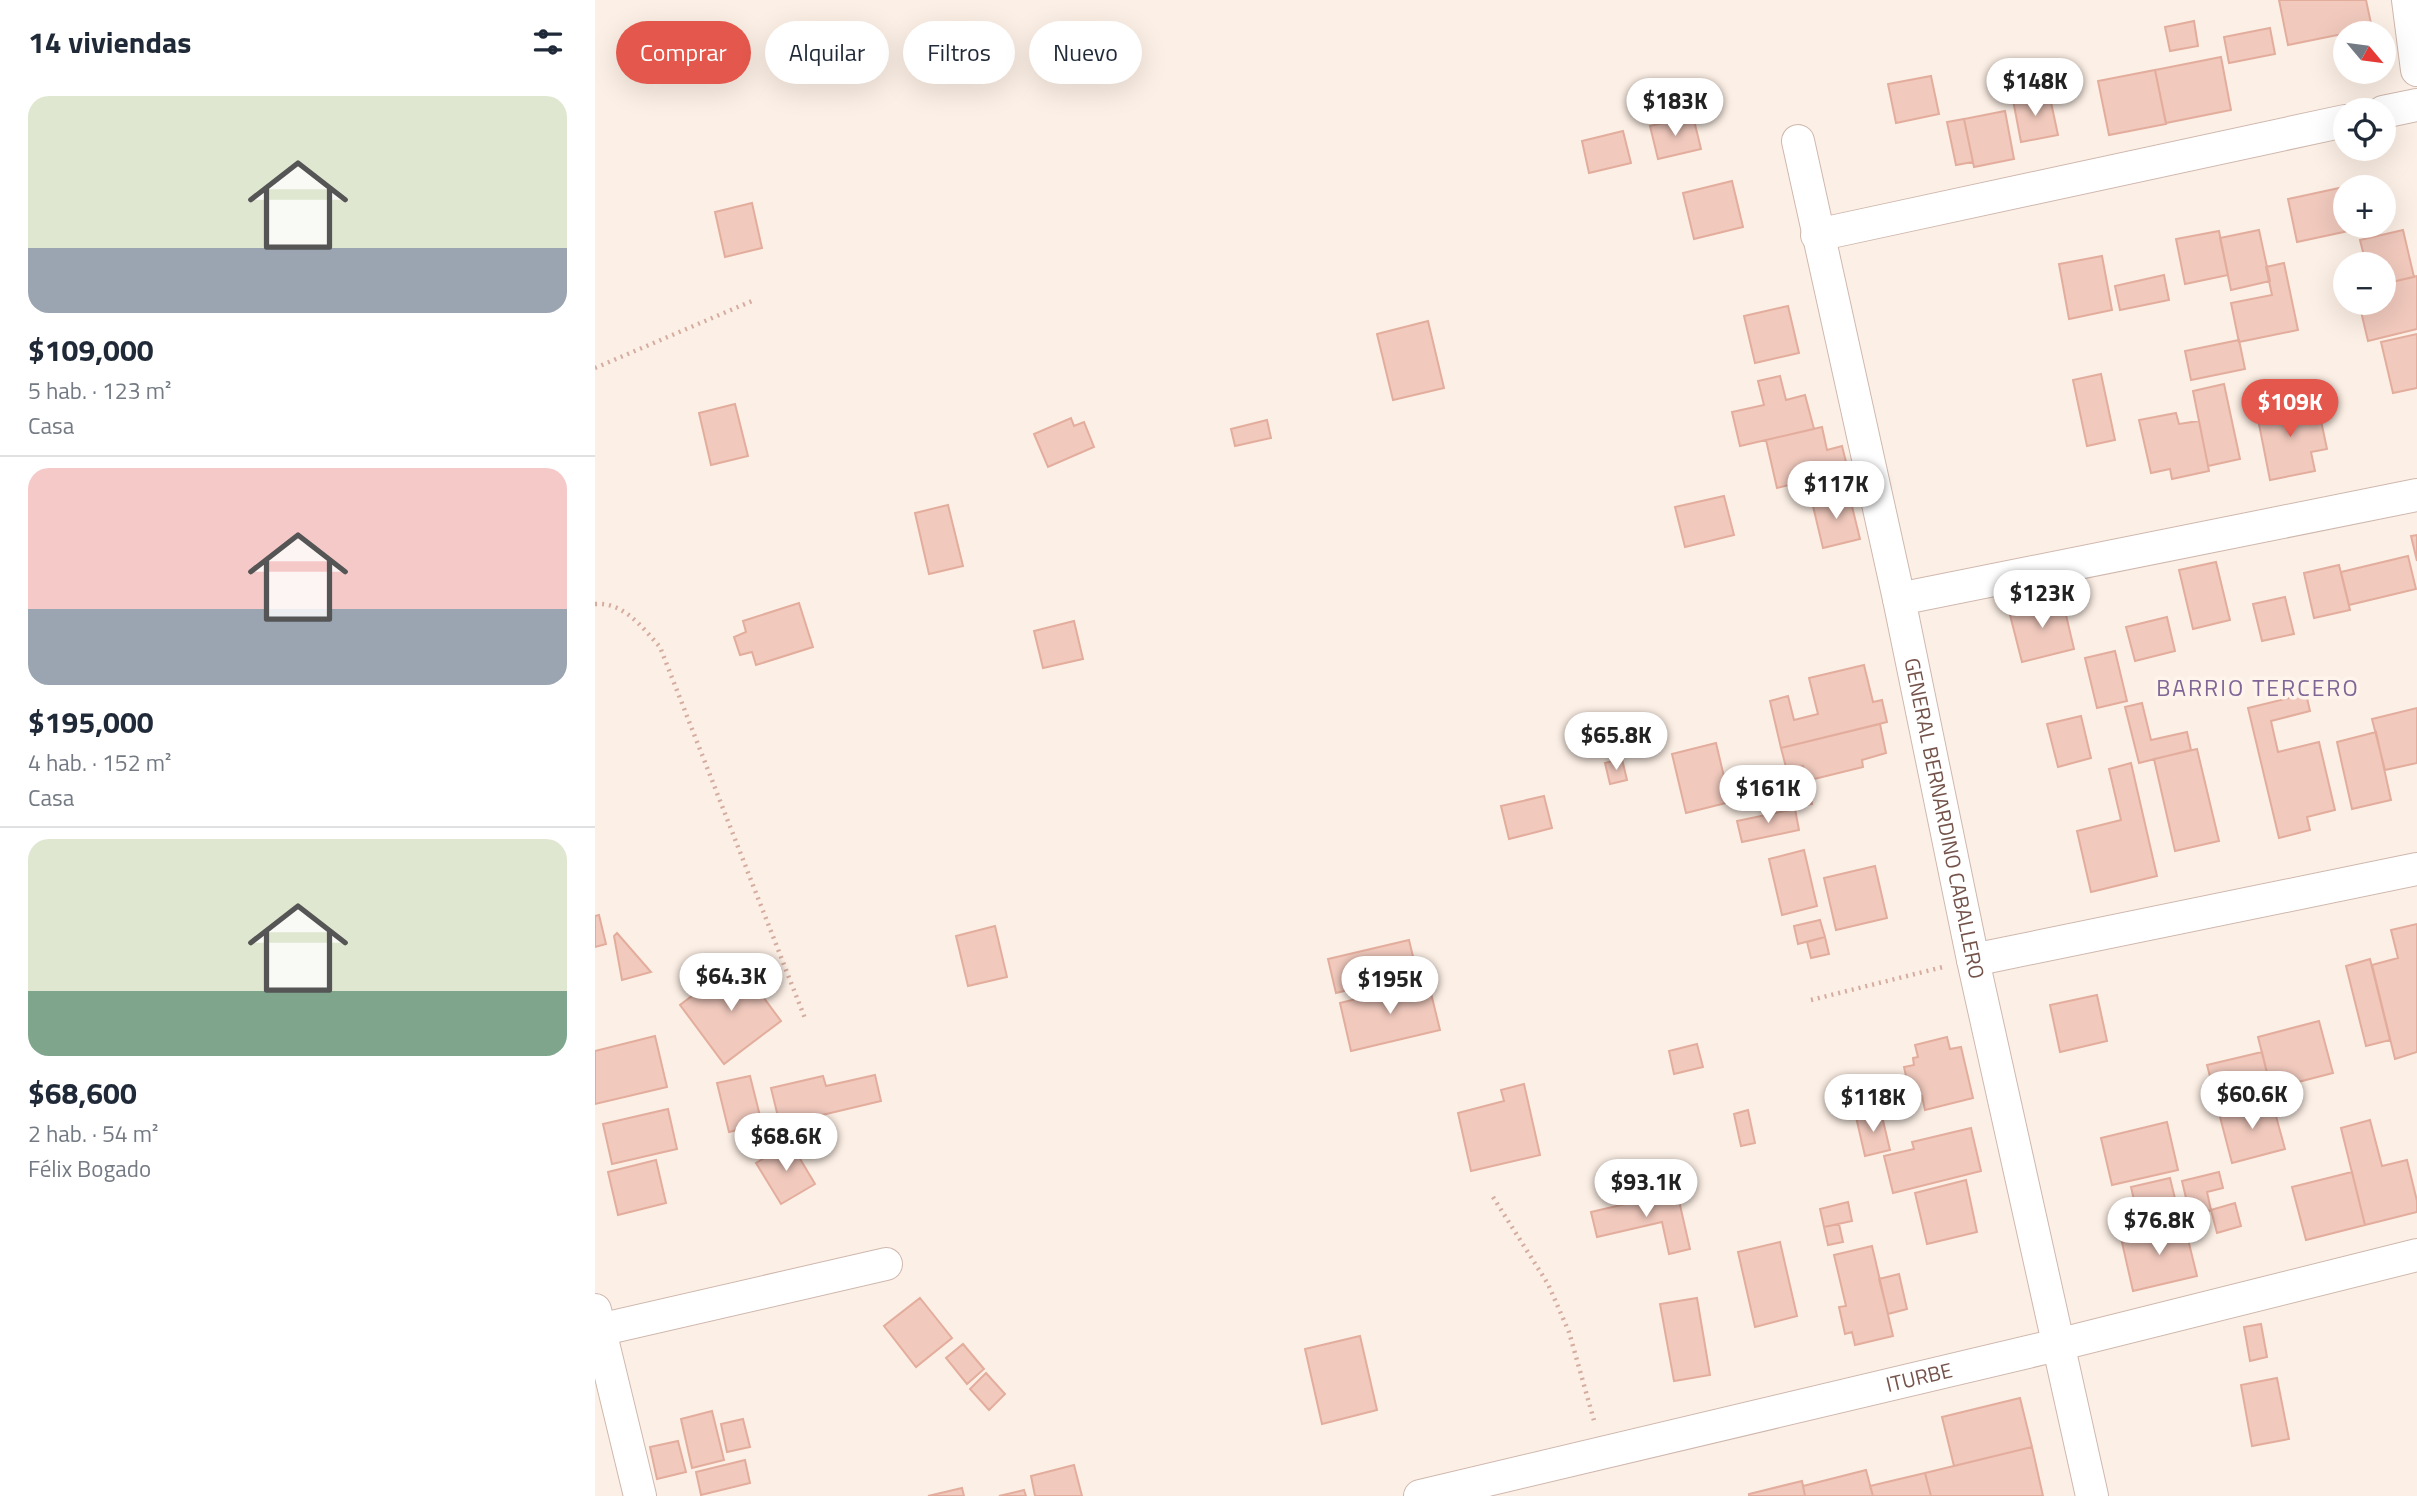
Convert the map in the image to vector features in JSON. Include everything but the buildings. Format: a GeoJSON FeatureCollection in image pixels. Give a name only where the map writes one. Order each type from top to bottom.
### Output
{"type":"FeatureCollection","features":[{"type":"Feature","properties":{"kind":"street"},"geometry":{"type":"LineString","coordinates":[[2408,0],[2417,70]]}},
{"type":"Feature","properties":{"kind":"street"},"geometry":{"type":"LineString","coordinates":[[2396,109],[2417,105]]}},
{"type":"Feature","properties":{"kind":"street"},"geometry":{"type":"LineString","coordinates":[[1817,235],[2333,124]]}},
{"type":"Feature","properties":{"kind":"street","name":"GENERAL BERNARDINO CABALLERO"},"geometry":{"type":"LineString","coordinates":[[1798,141],[1899,599],[1973,960],[2092,1496]]}},
{"type":"Feature","properties":{"kind":"street"},"geometry":{"type":"LineString","coordinates":[[1899,599],[2417,495]]}},
{"type":"Feature","properties":{"kind":"street"},"geometry":{"type":"LineString","coordinates":[[1973,960],[2417,869]]}},
{"type":"Feature","properties":{"kind":"street","name":"ITURBE"},"geometry":{"type":"LineString","coordinates":[[1420,1496],[2057,1345],[2417,1255]]}},
{"type":"Feature","properties":{"kind":"street"},"geometry":{"type":"LineString","coordinates":[[641,1496],[597,1324],[887,1264]]}},
{"type":"Feature","properties":{"kind":"path"},"geometry":{"type":"LineString","coordinates":[[595,368],[752,301]]}},
{"type":"Feature","properties":{"kind":"path"},"geometry":{"type":"LineString","coordinates":[[595,604],[608,603],[632,617],[660,647],[806,1021]]}},
{"type":"Feature","properties":{"kind":"path"},"geometry":{"type":"LineString","coordinates":[[1811,1000],[1973,960]]}},
{"type":"Feature","properties":{"kind":"path"},"geometry":{"type":"LineString","coordinates":[[1493,1197],[1548,1284],[1569,1332],[1603,1454]]}},
{"type":"Feature","properties":{"kind":"district","name":"BARRIO TERCERO"},"geometry":{"type":"Point","coordinates":[2258,688]}}]}
